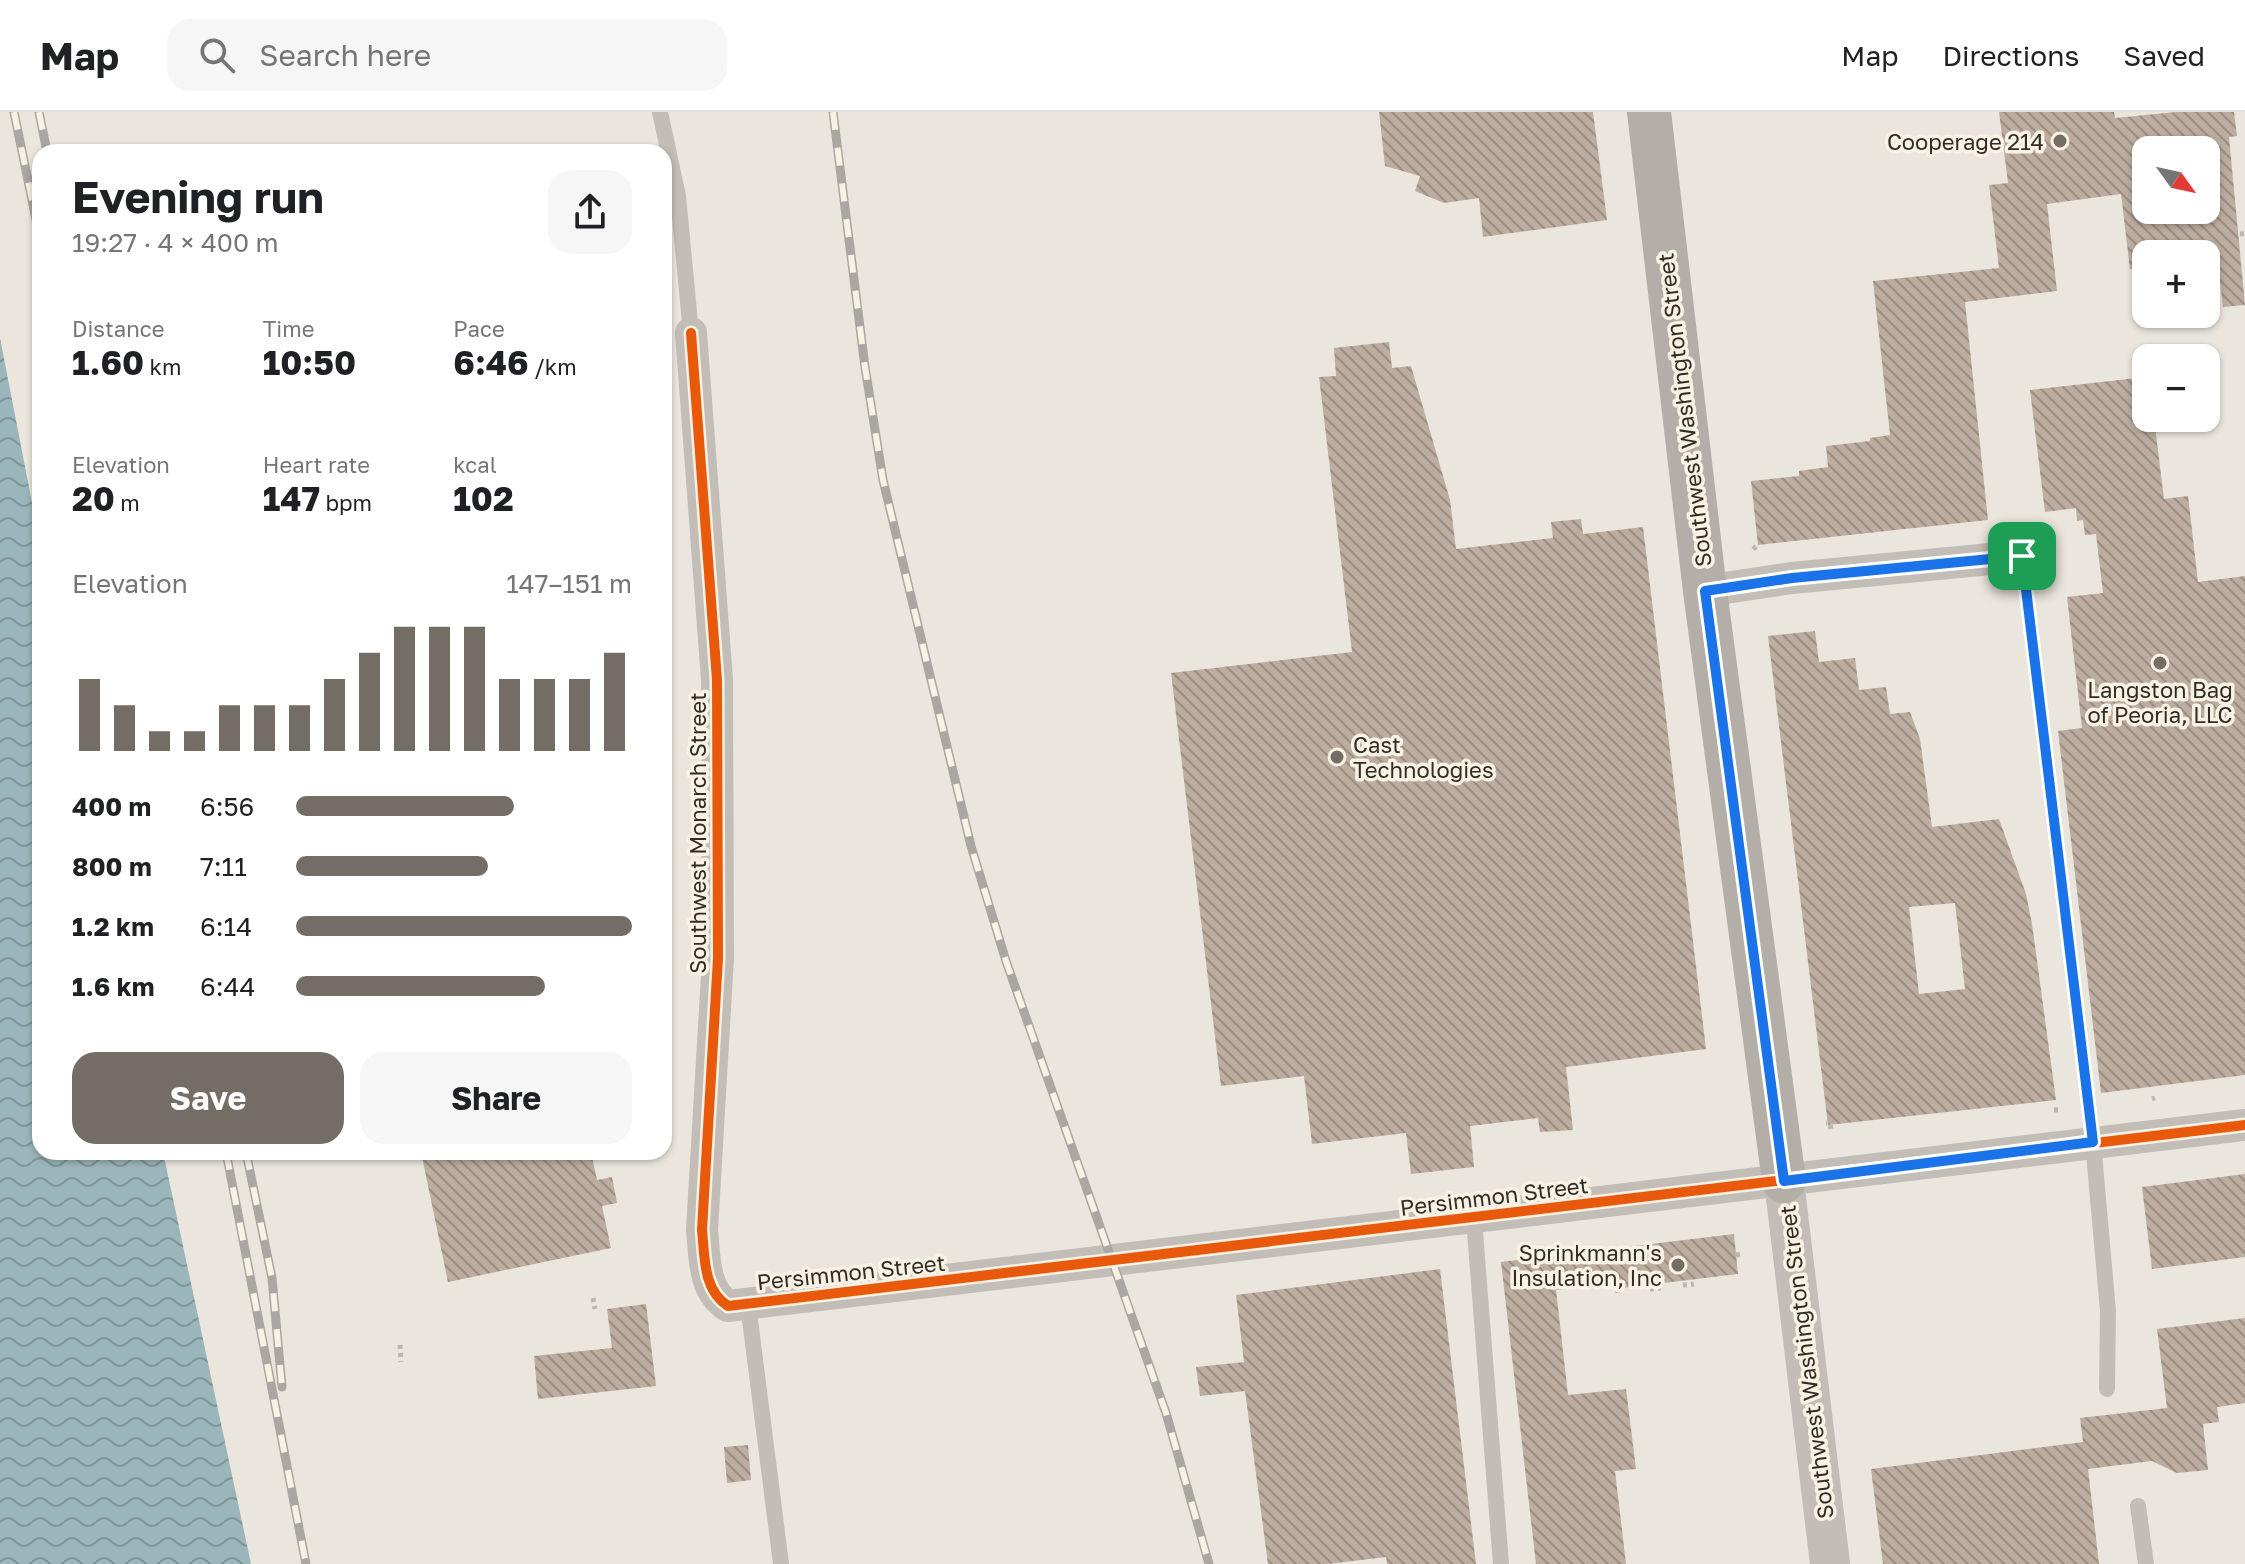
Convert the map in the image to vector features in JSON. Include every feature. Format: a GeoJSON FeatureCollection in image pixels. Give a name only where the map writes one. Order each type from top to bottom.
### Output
{"type":"FeatureCollection","features":[{"type":"Feature","properties":{"kind":"main road","name":"Southwest Washington Street"},"geometry":{"type":"LineString","coordinates":[[1649,112],[1705,591],[1784,1181]]}},
{"type":"Feature","properties":{"kind":"street","name":"Southwest Monarch Street"},"geometry":{"type":"LineString","coordinates":[[691,333],[717,696],[718,958],[702,1230],[707,1275],[716,1299],[728,1306],[748,1304]]}},
{"type":"Feature","properties":{"kind":"street"},"geometry":{"type":"LineString","coordinates":[[1705,591],[1792,578],[2022,556]]}},
{"type":"Feature","properties":{"kind":"street","name":"Persimmon Street"},"geometry":{"type":"LineString","coordinates":[[748,1304],[2245,1125]]}},
{"type":"Feature","properties":{"kind":"street","name":"Southwest Washington Street"},"geometry":{"type":"LineString","coordinates":[[1784,1181],[1830,1564]]}},
{"type":"Feature","properties":{"kind":"lane"},"geometry":{"type":"LineString","coordinates":[[660,112],[667,144]]}},
{"type":"Feature","properties":{"kind":"lane"},"geometry":{"type":"LineString","coordinates":[[672,168],[678,196],[691,333]]}},
{"type":"Feature","properties":{"kind":"lane"},"geometry":{"type":"LineString","coordinates":[[2022,556],[2093,1142],[2108,1311],[2107,1389]]}},
{"type":"Feature","properties":{"kind":"lane"},"geometry":{"type":"LineString","coordinates":[[1474,1219],[1501,1564]]}},
{"type":"Feature","properties":{"kind":"lane"},"geometry":{"type":"LineString","coordinates":[[748,1304],[781,1564]]}},
{"type":"Feature","properties":{"kind":"lane"},"geometry":{"type":"LineString","coordinates":[[2138,1506],[2146,1564]]}},
{"type":"Feature","properties":{"kind":"path"},"geometry":{"type":"LineString","coordinates":[[1617,1283],[1618,1293]]}},
{"type":"Feature","properties":{"kind":"path"},"geometry":{"type":"LineString","coordinates":[[1683,1285],[1694,1284]]}},
{"type":"Feature","properties":{"kind":"path"},"geometry":{"type":"LineString","coordinates":[[1650,1289],[1661,1288]]}},
{"type":"Feature","properties":{"kind":"path"},"geometry":{"type":"LineString","coordinates":[[593,1298],[595,1309]]}},
{"type":"Feature","properties":{"kind":"path"},"geometry":{"type":"LineString","coordinates":[[400,1345],[401,1362]]}},
{"type":"Feature","properties":{"kind":"water"},"geometry":{"type":"Polygon","coordinates":[[[0,338],[32,503],[32,1160],[165,1160],[251,1564],[0,1564],[0,338]]]}},
{"type":"Feature","properties":{"kind":"building"},"geometry":{"type":"Polygon","coordinates":[[[1379,112],[1593,112],[1607,220],[1483,237],[1479,198],[1444,203],[1415,191],[1420,176],[1385,166],[1379,112]]]}},
{"type":"Feature","properties":{"kind":"building"},"geometry":{"type":"Polygon","coordinates":[[[1999,112],[2114,112],[2115,118],[2176,112],[2234,112],[2237,136],[2229,137],[2245,305],[2223,307],[2220,240],[2132,240],[2130,269],[2121,194],[2047,204],[2057,291],[1965,302],[1988,520],[1758,545],[1751,481],[1799,476],[1799,471],[1828,467],[1826,446],[1870,441],[1870,438],[1890,435],[1873,281],[1999,268],[1989,185],[2008,183],[1999,112]]]}},
{"type":"Feature","properties":{"kind":"building","name":"Cast Technologies"},"geometry":{"type":"Polygon","coordinates":[[[1389,342],[1392,368],[1411,366],[1450,500],[1456,549],[1553,538],[1551,522],[1581,519],[1583,534],[1643,527],[1706,1049],[1566,1067],[1573,1130],[1540,1132],[1538,1118],[1470,1126],[1474,1167],[1411,1174],[1406,1133],[1312,1144],[1304,1076],[1221,1086],[1171,673],[1352,652],[1319,377],[1336,376],[1334,348],[1389,342]]]}},
{"type":"Feature","properties":{"kind":"building"},"geometry":{"type":"Polygon","coordinates":[[[2132,379],[2132,432],[2156,432],[2164,499],[2188,496],[2198,582],[2245,576],[2245,1075],[2101,1093],[2058,731],[2082,728],[2067,597],[2103,593],[2096,534],[2085,535],[2083,520],[2077,521],[2076,508],[2045,512],[2030,390],[2132,379]]]}},
{"type":"Feature","properties":{"kind":"building"},"geometry":{"type":"Polygon","coordinates":[[[1815,631],[1819,662],[1855,658],[1859,690],[1886,687],[1890,714],[1910,712],[1920,739],[1932,827],[1999,819],[2026,894],[2056,1100],[1828,1125],[1768,636],[1815,631]],[[1955,903],[1909,907],[1919,994],[1965,989],[1955,903]]]}},
{"type":"Feature","properties":{"kind":"building"},"geometry":{"type":"Polygon","coordinates":[[[423,1160],[593,1160],[597,1180],[612,1177],[617,1203],[602,1206],[611,1248],[448,1282],[423,1160]]]}},
{"type":"Feature","properties":{"kind":"building"},"geometry":{"type":"Polygon","coordinates":[[[2245,1174],[2245,1257],[2152,1269],[2142,1187],[2245,1174]]]}},
{"type":"Feature","properties":{"kind":"building"},"geometry":{"type":"Polygon","coordinates":[[[1734,1234],[1738,1274],[1622,1288],[1621,1283],[1556,1290],[1568,1395],[1626,1389],[1636,1469],[1615,1471],[1626,1564],[1536,1564],[1501,1262],[1734,1234]]]}},
{"type":"Feature","properties":{"kind":"building"},"geometry":{"type":"Polygon","coordinates":[[[1440,1269],[1476,1564],[1387,1564],[1386,1557],[1328,1564],[1268,1564],[1245,1391],[1200,1396],[1196,1367],[1244,1362],[1236,1295],[1440,1269]]]}},
{"type":"Feature","properties":{"kind":"building"},"geometry":{"type":"Polygon","coordinates":[[[646,1304],[656,1386],[538,1399],[534,1356],[612,1348],[607,1309],[646,1304]]]}},
{"type":"Feature","properties":{"kind":"building"},"geometry":{"type":"Polygon","coordinates":[[[2245,1318],[2245,1403],[2217,1407],[2219,1422],[2203,1424],[2208,1470],[2177,1473],[2152,1461],[2088,1469],[2099,1564],[1883,1564],[1871,1469],[2083,1442],[2080,1418],[2167,1408],[2157,1329],[2245,1318]]]}},
{"type":"Feature","properties":{"kind":"building"},"geometry":{"type":"Polygon","coordinates":[[[748,1445],[751,1480],[727,1483],[724,1447],[748,1445]]]}},
{"type":"Feature","properties":{"kind":"railway"},"geometry":{"type":"LineString","coordinates":[[14,112],[32,200]]}},
{"type":"Feature","properties":{"kind":"railway"},"geometry":{"type":"LineString","coordinates":[[39,112],[45,144]]}},
{"type":"Feature","properties":{"kind":"railway"},"geometry":{"type":"LineString","coordinates":[[833,112],[865,367],[883,480],[971,846],[1006,961],[1166,1413],[1209,1564]]}},
{"type":"Feature","properties":{"kind":"railway"},"geometry":{"type":"LineString","coordinates":[[228,1160],[306,1564]]}},
{"type":"Feature","properties":{"kind":"railway"},"geometry":{"type":"LineString","coordinates":[[248,1160],[272,1278],[282,1387]]}},
{"type":"Feature","properties":{"kind":"cycle path"},"geometry":{"type":"LineString","coordinates":[[691,333],[717,680],[718,958],[702,1230],[710,1282],[728,1306],[2245,1125]]}},
{"type":"Feature","properties":{"kind":"cycle path"},"geometry":{"type":"LineString","coordinates":[[1705,591],[1792,578],[2022,556]]}},
{"type":"Feature","properties":{"kind":"place","name":"Cooperage 214"},"geometry":{"type":"Point","coordinates":[2060,141]}},
{"type":"Feature","properties":{"kind":"place","name":"Langston Bag of Peoria, LLC"},"geometry":{"type":"Point","coordinates":[2160,663]}},
{"type":"Feature","properties":{"kind":"place","name":"Cast Technologies"},"geometry":{"type":"Point","coordinates":[1337,757]}},
{"type":"Feature","properties":{"kind":"place","name":"Sprinkmann's Insulation, Inc"},"geometry":{"type":"Point","coordinates":[1678,1265]}},
{"type":"Feature","properties":{"kind":"route"},"geometry":{"type":"LineString","coordinates":[[2022,556],[2093,1142],[1784,1181],[1705,591],[1792,578],[2022,556]]}}]}
